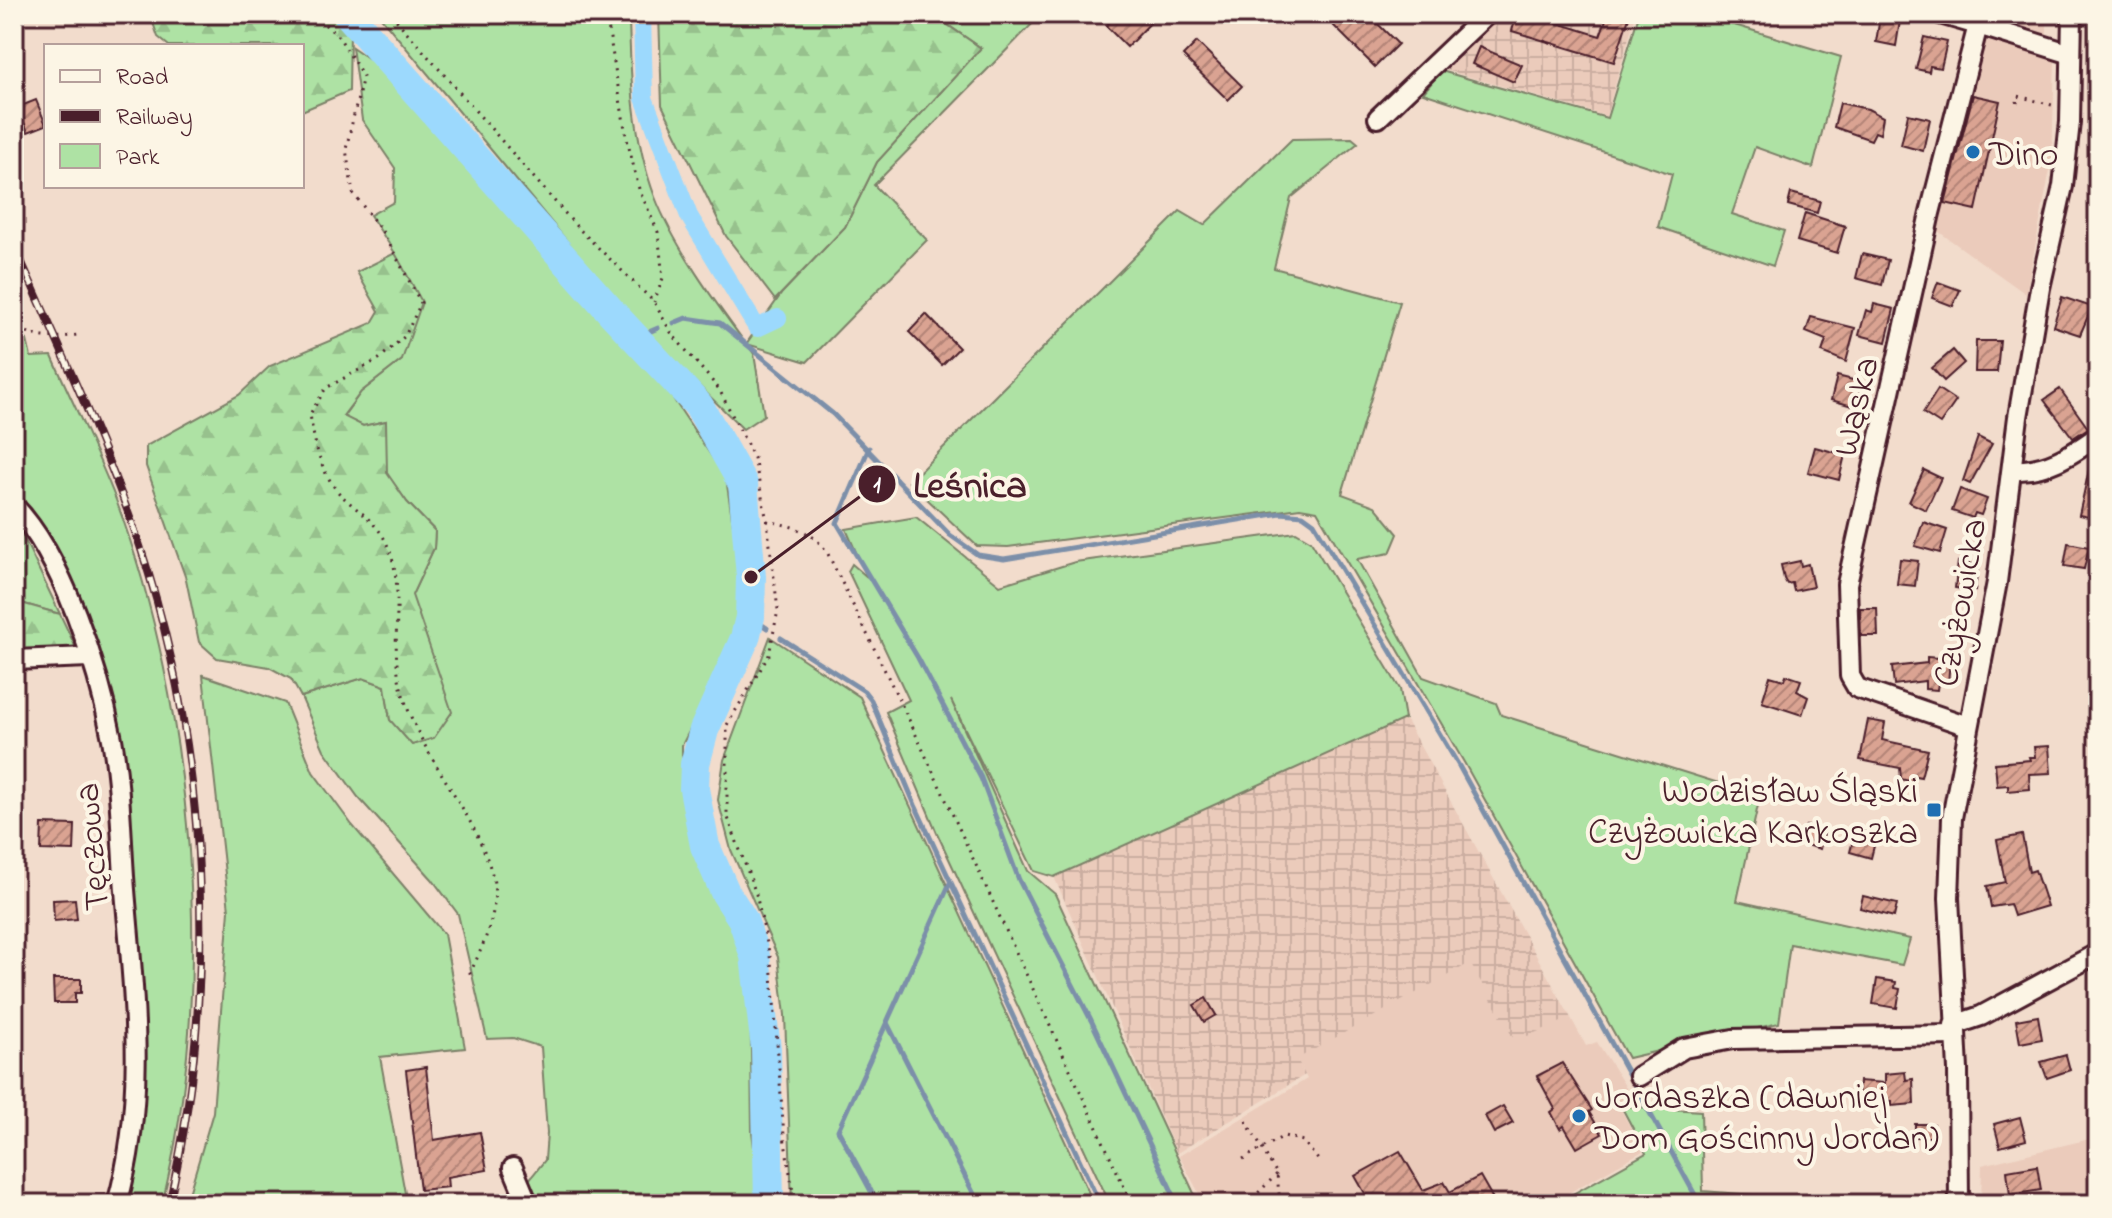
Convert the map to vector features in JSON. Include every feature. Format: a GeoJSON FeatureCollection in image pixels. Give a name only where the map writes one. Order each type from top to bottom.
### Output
{"type":"FeatureCollection","features":[{"type":"Feature","properties":{"kind":"street"},"geometry":{"type":"LineString","coordinates":[[1378,118],[1487,14]]}},
{"type":"Feature","properties":{"kind":"street"},"geometry":{"type":"LineString","coordinates":[[1940,14],[2071,54]]}},
{"type":"Feature","properties":{"kind":"street","name":"Czyżowicka"},"geometry":{"type":"LineString","coordinates":[[1959,1204],[1958,1070],[1949,898],[1952,818],[1997,582],[2040,288],[2063,186],[2072,14]]}},
{"type":"Feature","properties":{"kind":"street","name":"Wąska"},"geometry":{"type":"LineString","coordinates":[[1968,726],[1857,688],[1850,676],[1847,584],[1930,213],[1978,25]]}},
{"type":"Feature","properties":{"kind":"street"},"geometry":{"type":"LineString","coordinates":[[2012,470],[2036,470],[2067,458],[2098,436]]}},
{"type":"Feature","properties":{"kind":"street","name":"Tęczowa"},"geometry":{"type":"LineString","coordinates":[[14,506],[43,540],[66,590],[112,739],[136,999],[135,1126],[117,1204]]}},
{"type":"Feature","properties":{"kind":"street"},"geometry":{"type":"LineString","coordinates":[[14,660],[89,657]]}},
{"type":"Feature","properties":{"kind":"street"},"geometry":{"type":"LineString","coordinates":[[1639,1076],[1684,1048],[1733,1039],[1954,1030],[2098,953]]}},
{"type":"Feature","properties":{"kind":"street"},"geometry":{"type":"LineString","coordinates":[[513,1168],[528,1204]]}},
{"type":"Feature","properties":{"kind":"path"},"geometry":{"type":"LineString","coordinates":[[313,14],[339,37],[363,76],[346,149],[353,193],[384,234],[421,303],[405,336],[379,359],[326,388],[310,414],[314,439],[327,476],[384,537],[396,565],[395,660],[409,720],[459,803],[493,876],[493,909],[488,930],[467,979]]}},
{"type":"Feature","properties":{"kind":"path"},"geometry":{"type":"LineString","coordinates":[[391,14],[577,227],[654,302],[672,334],[719,389],[754,458],[767,521],[778,610],[769,655],[727,725],[727,815],[756,894],[771,961],[784,1136],[795,1204]]}},
{"type":"Feature","properties":{"kind":"path"},"geometry":{"type":"LineString","coordinates":[[606,14],[626,135],[639,189],[658,232],[663,278],[654,302]]}},
{"type":"Feature","properties":{"kind":"path"},"geometry":{"type":"LineString","coordinates":[[2017,103],[2018,96],[2059,107],[2058,95],[2070,96]]}},
{"type":"Feature","properties":{"kind":"path"},"geometry":{"type":"LineString","coordinates":[[14,323],[24,332],[40,338],[77,335]]}},
{"type":"Feature","properties":{"kind":"path"},"geometry":{"type":"LineString","coordinates":[[767,521],[791,526],[819,538],[828,554],[905,710],[1132,1204]]}},
{"type":"Feature","properties":{"kind":"path"},"geometry":{"type":"LineString","coordinates":[[1246,1121],[1277,1174],[1280,1204]]}},
{"type":"Feature","properties":{"kind":"path"},"geometry":{"type":"LineString","coordinates":[[1243,1159],[1284,1136],[1303,1141],[1320,1162]]}},
{"type":"Feature","properties":{"kind":"path"},"geometry":{"type":"LineString","coordinates":[[1247,1204],[1277,1174]]}},
{"type":"Feature","properties":{"kind":"shaded area"},"geometry":{"type":"Polygon","coordinates":[[[1499,14],[1636,14],[1606,116],[1442,69],[1499,14]]]}},
{"type":"Feature","properties":{"kind":"shaded area"},"geometry":{"type":"Polygon","coordinates":[[[1965,14],[2047,14],[2047,37],[1965,14]]]}},
{"type":"Feature","properties":{"kind":"shaded area"},"geometry":{"type":"Polygon","coordinates":[[[1990,34],[2042,49],[2055,59],[2052,159],[2026,294],[1932,227],[1980,36],[1990,34]]]}},
{"type":"Feature","properties":{"kind":"shaded area"},"geometry":{"type":"Polygon","coordinates":[[[1405,719],[1571,1018],[1515,1041],[1470,963],[1297,1059],[1305,1075],[1177,1153],[1054,877],[1405,719]]]}},
{"type":"Feature","properties":{"kind":"shaded area"},"geometry":{"type":"Polygon","coordinates":[[[1469,959],[1516,1035],[1571,1018],[1586,1046],[1597,1042],[1627,1089],[1619,1106],[1643,1151],[1549,1204],[1205,1204],[1179,1156],[1307,1079],[1295,1056],[1469,959]]]}},
{"type":"Feature","properties":{"kind":"shaded area"},"geometry":{"type":"Polygon","coordinates":[[[2098,1137],[2098,1190],[1981,1204],[1982,1165],[2098,1137]]]}},
{"type":"Feature","properties":{"kind":"green space"},"geometry":{"type":"Polygon","coordinates":[[[150,14],[336,14],[350,30],[349,91],[304,110],[304,44],[167,44],[158,37],[150,14]]]}},
{"type":"Feature","properties":{"kind":"green space"},"geometry":{"type":"Polygon","coordinates":[[[378,14],[629,14],[637,130],[655,197],[684,254],[746,344],[782,293],[845,227],[877,162],[981,48],[945,23],[942,14],[1042,14],[874,185],[927,240],[807,362],[747,344],[754,354],[764,415],[743,429],[636,324],[378,14]]]}},
{"type":"Feature","properties":{"kind":"green space"},"geometry":{"type":"Polygon","coordinates":[[[659,14],[942,14],[945,23],[981,48],[877,162],[845,227],[775,300],[726,236],[662,105],[659,14]]]}},
{"type":"Feature","properties":{"kind":"green space"},"geometry":{"type":"Polygon","coordinates":[[[1639,14],[1722,14],[1721,21],[1841,57],[1813,168],[1755,147],[1732,214],[1784,231],[1773,266],[1658,227],[1672,174],[1423,93],[1441,71],[1607,118],[1639,14]]]}},
{"type":"Feature","properties":{"kind":"green space"},"geometry":{"type":"Polygon","coordinates":[[[2091,14],[2098,14],[2098,125],[2089,123],[2091,14]]]}},
{"type":"Feature","properties":{"kind":"green space"},"geometry":{"type":"Polygon","coordinates":[[[352,47],[378,65],[672,397],[726,478],[745,606],[736,640],[682,745],[682,798],[705,872],[745,948],[750,972],[752,1132],[761,1204],[538,1204],[529,1180],[545,1160],[547,1133],[541,1047],[513,1038],[487,1039],[458,914],[432,879],[358,797],[324,750],[301,697],[363,678],[385,686],[390,720],[412,595],[434,548],[435,531],[407,502],[386,473],[386,421],[363,426],[343,417],[361,392],[402,360],[395,253],[370,215],[394,202],[395,168],[362,120],[352,47]]]}},
{"type":"Feature","properties":{"kind":"green space"},"geometry":{"type":"Polygon","coordinates":[[[1352,138],[1358,143],[1291,198],[1274,268],[1400,302],[1342,494],[1375,506],[1398,534],[1390,553],[1357,559],[1423,677],[1496,703],[1501,715],[1760,796],[1737,901],[1910,939],[1902,965],[1790,944],[1779,1023],[1628,1058],[1465,764],[1317,511],[1300,508],[1008,547],[977,546],[909,482],[1180,211],[1204,225],[1292,139],[1352,138]]]}},
{"type":"Feature","properties":{"kind":"green space"},"geometry":{"type":"Polygon","coordinates":[[[395,253],[422,302],[402,360],[361,392],[343,416],[363,426],[386,421],[387,473],[407,502],[435,531],[434,548],[412,595],[452,712],[434,738],[412,745],[390,720],[385,686],[363,678],[301,697],[291,679],[269,667],[217,658],[199,642],[186,579],[146,466],[146,446],[239,395],[270,366],[372,323],[379,311],[357,272],[395,253]]]}},
{"type":"Feature","properties":{"kind":"green space"},"geometry":{"type":"Polygon","coordinates":[[[14,328],[27,340],[31,357],[52,356],[93,446],[116,500],[143,581],[164,668],[179,757],[189,849],[192,941],[189,1032],[179,1120],[162,1204],[125,1204],[138,1153],[141,951],[124,768],[104,675],[53,544],[14,497],[14,328]]]}},
{"type":"Feature","properties":{"kind":"green space"},"geometry":{"type":"Polygon","coordinates":[[[916,517],[1000,585],[1075,562],[1296,532],[1311,541],[1400,689],[1405,719],[1054,877],[1034,871],[951,700],[1028,871],[1055,894],[1199,1204],[1110,1204],[937,833],[886,712],[909,700],[848,571],[852,564],[867,577],[846,529],[916,517]]]}},
{"type":"Feature","properties":{"kind":"green space"},"geometry":{"type":"Polygon","coordinates":[[[14,525],[21,532],[60,614],[14,601],[14,525]]]}},
{"type":"Feature","properties":{"kind":"green space"},"geometry":{"type":"Polygon","coordinates":[[[14,601],[60,614],[77,650],[14,655],[14,601]]]}},
{"type":"Feature","properties":{"kind":"green space"},"geometry":{"type":"Polygon","coordinates":[[[770,637],[860,697],[1094,1204],[792,1204],[785,1015],[778,957],[731,850],[718,800],[724,760],[770,637]]]}},
{"type":"Feature","properties":{"kind":"green space"},"geometry":{"type":"Polygon","coordinates":[[[203,675],[285,703],[313,772],[352,825],[444,934],[465,1048],[380,1057],[407,1204],[186,1204],[213,1112],[229,910],[203,675]]]}},
{"type":"Feature","properties":{"kind":"green space"},"geometry":{"type":"Polygon","coordinates":[[[1621,1106],[1701,1111],[1703,1191],[1868,1204],[1555,1204],[1646,1153],[1621,1106]]]}},
{"type":"Feature","properties":{"kind":"building"},"geometry":{"type":"Polygon","coordinates":[[[1117,14],[1159,14],[1127,47],[1106,26],[1117,14]]]}},
{"type":"Feature","properties":{"kind":"building"},"geometry":{"type":"Polygon","coordinates":[[[1322,14],[1368,14],[1398,44],[1375,67],[1322,14]]]}},
{"type":"Feature","properties":{"kind":"building"},"geometry":{"type":"Polygon","coordinates":[[[1517,14],[1529,14],[1600,36],[1608,14],[1630,14],[1614,62],[1512,31],[1517,14]]]}},
{"type":"Feature","properties":{"kind":"building"},"geometry":{"type":"Polygon","coordinates":[[[1880,17],[1900,21],[1896,46],[1876,42],[1880,17]]]}},
{"type":"Feature","properties":{"kind":"building"},"geometry":{"type":"Polygon","coordinates":[[[1924,37],[1947,42],[1941,68],[1930,66],[1929,72],[1916,69],[1924,37]]]}},
{"type":"Feature","properties":{"kind":"building"},"geometry":{"type":"Polygon","coordinates":[[[1197,42],[1242,86],[1228,100],[1183,56],[1197,42]]]}},
{"type":"Feature","properties":{"kind":"building"},"geometry":{"type":"Polygon","coordinates":[[[1479,47],[1522,65],[1514,82],[1472,64],[1479,47]]]}},
{"type":"Feature","properties":{"kind":"building","name":"Dino"},"geometry":{"type":"Polygon","coordinates":[[[1973,95],[2000,101],[1976,210],[1945,203],[1973,95]]]}},
{"type":"Feature","properties":{"kind":"building"},"geometry":{"type":"Polygon","coordinates":[[[36,100],[44,126],[28,132],[18,107],[36,100]]]}},
{"type":"Feature","properties":{"kind":"building"},"geometry":{"type":"Polygon","coordinates":[[[1840,103],[1868,109],[1883,117],[1880,134],[1875,132],[1871,140],[1834,127],[1840,103]]]}},
{"type":"Feature","properties":{"kind":"building"},"geometry":{"type":"Polygon","coordinates":[[[1908,114],[1930,119],[1923,151],[1901,145],[1908,114]]]}},
{"type":"Feature","properties":{"kind":"building"},"geometry":{"type":"Polygon","coordinates":[[[1791,193],[1820,201],[1817,213],[1788,205],[1791,193]]]}},
{"type":"Feature","properties":{"kind":"building"},"geometry":{"type":"Polygon","coordinates":[[[1805,213],[1845,226],[1837,253],[1797,241],[1805,213]]]}},
{"type":"Feature","properties":{"kind":"building"},"geometry":{"type":"Polygon","coordinates":[[[1862,254],[1888,260],[1882,285],[1856,278],[1862,254]]]}},
{"type":"Feature","properties":{"kind":"building"},"geometry":{"type":"Polygon","coordinates":[[[1938,282],[1960,290],[1953,306],[1932,298],[1938,282]]]}},
{"type":"Feature","properties":{"kind":"building"},"geometry":{"type":"Polygon","coordinates":[[[2062,297],[2092,307],[2080,335],[2053,326],[2062,297]]]}},
{"type":"Feature","properties":{"kind":"building"},"geometry":{"type":"Polygon","coordinates":[[[1874,304],[1894,309],[1886,342],[1859,335],[1866,310],[1872,312],[1874,304]]]}},
{"type":"Feature","properties":{"kind":"building"},"geometry":{"type":"Polygon","coordinates":[[[926,314],[959,348],[942,365],[909,332],[926,314]]]}},
{"type":"Feature","properties":{"kind":"building"},"geometry":{"type":"Polygon","coordinates":[[[1811,317],[1855,328],[1846,362],[1822,352],[1826,340],[1806,332],[1811,317]]]}},
{"type":"Feature","properties":{"kind":"building"},"geometry":{"type":"Polygon","coordinates":[[[1976,341],[2000,341],[1997,372],[1975,372],[1976,341]]]}},
{"type":"Feature","properties":{"kind":"building"},"geometry":{"type":"Polygon","coordinates":[[[1953,350],[1964,363],[1944,381],[1932,368],[1953,350]]]}},
{"type":"Feature","properties":{"kind":"building"},"geometry":{"type":"Polygon","coordinates":[[[1837,376],[1861,382],[1856,407],[1831,400],[1837,376]]]}},
{"type":"Feature","properties":{"kind":"building"},"geometry":{"type":"Polygon","coordinates":[[[1938,389],[1956,401],[1940,424],[1923,413],[1938,389]]]}},
{"type":"Feature","properties":{"kind":"building"},"geometry":{"type":"Polygon","coordinates":[[[2060,389],[2088,428],[2073,438],[2044,400],[2060,389]]]}},
{"type":"Feature","properties":{"kind":"building"},"geometry":{"type":"Polygon","coordinates":[[[1978,437],[1992,444],[1970,484],[1963,481],[1978,437]]]}},
{"type":"Feature","properties":{"kind":"building"},"geometry":{"type":"Polygon","coordinates":[[[1815,447],[1845,455],[1839,480],[1808,472],[1815,447]]]}},
{"type":"Feature","properties":{"kind":"building"},"geometry":{"type":"Polygon","coordinates":[[[2092,456],[2098,456],[2098,519],[2079,515],[2092,456]]]}},
{"type":"Feature","properties":{"kind":"building"},"geometry":{"type":"Polygon","coordinates":[[[1924,470],[1941,478],[1926,510],[1909,502],[1924,470]]]}},
{"type":"Feature","properties":{"kind":"building"},"geometry":{"type":"Polygon","coordinates":[[[1960,489],[1987,499],[1981,515],[1975,513],[1973,518],[1952,511],[1960,489]]]}},
{"type":"Feature","properties":{"kind":"building"},"geometry":{"type":"Polygon","coordinates":[[[1923,522],[1947,530],[1940,553],[1915,546],[1923,522]]]}},
{"type":"Feature","properties":{"kind":"building"},"geometry":{"type":"Polygon","coordinates":[[[2068,543],[2089,547],[2084,569],[2064,566],[2068,543]]]}},
{"type":"Feature","properties":{"kind":"building"},"geometry":{"type":"Polygon","coordinates":[[[1900,559],[1918,561],[1915,586],[1897,584],[1900,559]]]}},
{"type":"Feature","properties":{"kind":"building"},"geometry":{"type":"Polygon","coordinates":[[[1800,561],[1801,566],[1808,564],[1813,587],[1794,591],[1792,583],[1787,584],[1784,579],[1781,565],[1800,561]]]}},
{"type":"Feature","properties":{"kind":"building"},"geometry":{"type":"Polygon","coordinates":[[[1958,562],[1978,565],[1975,591],[1955,588],[1958,562]]]}},
{"type":"Feature","properties":{"kind":"building"},"geometry":{"type":"Polygon","coordinates":[[[1860,608],[1877,608],[1878,636],[1861,636],[1860,608]]]}},
{"type":"Feature","properties":{"kind":"building"},"geometry":{"type":"Polygon","coordinates":[[[1927,657],[1950,659],[1948,684],[1938,683],[1937,690],[1925,689],[1925,681],[1894,685],[1892,667],[1927,663],[1927,657]]]}},
{"type":"Feature","properties":{"kind":"building"},"geometry":{"type":"Polygon","coordinates":[[[1786,675],[1801,680],[1797,691],[1808,697],[1802,715],[1762,702],[1770,676],[1784,680],[1786,675]]]}},
{"type":"Feature","properties":{"kind":"building"},"geometry":{"type":"Polygon","coordinates":[[[1868,720],[1885,723],[1882,740],[1928,750],[1921,777],[1915,776],[1913,782],[1901,779],[1900,768],[1860,760],[1868,720]]]}},
{"type":"Feature","properties":{"kind":"building"},"geometry":{"type":"Polygon","coordinates":[[[2049,746],[2051,773],[2029,774],[2030,789],[2008,791],[2008,785],[1997,786],[1995,763],[2030,760],[2029,757],[2035,757],[2034,747],[2049,746]]]}},
{"type":"Feature","properties":{"kind":"building"},"geometry":{"type":"Polygon","coordinates":[[[42,824],[75,825],[74,851],[41,850],[42,824]]]}},
{"type":"Feature","properties":{"kind":"building"},"geometry":{"type":"Polygon","coordinates":[[[1806,826],[1825,830],[1820,849],[1802,844],[1806,826]]]}},
{"type":"Feature","properties":{"kind":"building"},"geometry":{"type":"Polygon","coordinates":[[[1856,828],[1877,834],[1871,858],[1850,852],[1856,828]]]}},
{"type":"Feature","properties":{"kind":"building"},"geometry":{"type":"Polygon","coordinates":[[[2022,835],[2029,872],[2035,870],[2047,906],[2014,916],[2010,904],[1991,907],[1987,886],[2005,882],[1997,840],[2022,835]]]}},
{"type":"Feature","properties":{"kind":"building"},"geometry":{"type":"Polygon","coordinates":[[[1863,896],[1897,904],[1894,917],[1860,908],[1863,896]]]}},
{"type":"Feature","properties":{"kind":"building"},"geometry":{"type":"Polygon","coordinates":[[[75,899],[77,919],[54,921],[53,900],[75,899]]]}},
{"type":"Feature","properties":{"kind":"building"},"geometry":{"type":"Polygon","coordinates":[[[53,979],[81,979],[81,993],[75,993],[75,1003],[54,1003],[53,979]]]}},
{"type":"Feature","properties":{"kind":"building"},"geometry":{"type":"Polygon","coordinates":[[[1877,979],[1896,982],[1895,988],[1900,989],[1897,1008],[1873,1004],[1877,979]]]}},
{"type":"Feature","properties":{"kind":"building"},"geometry":{"type":"Polygon","coordinates":[[[1206,998],[1216,1015],[1204,1022],[1194,1005],[1206,998]]]}},
{"type":"Feature","properties":{"kind":"building"},"geometry":{"type":"Polygon","coordinates":[[[2038,1016],[2042,1039],[2020,1043],[2016,1020],[2038,1016]]]}},
{"type":"Feature","properties":{"kind":"building"},"geometry":{"type":"Polygon","coordinates":[[[2066,1055],[2070,1070],[2047,1078],[2041,1062],[2066,1055]]]}},
{"type":"Feature","properties":{"kind":"building"},"geometry":{"type":"Polygon","coordinates":[[[1562,1063],[1592,1110],[1589,1112],[1602,1134],[1577,1148],[1564,1126],[1560,1129],[1551,1112],[1555,1109],[1537,1076],[1562,1063]]]}},
{"type":"Feature","properties":{"kind":"building"},"geometry":{"type":"Polygon","coordinates":[[[426,1067],[434,1140],[480,1132],[487,1170],[447,1177],[448,1187],[420,1190],[406,1070],[426,1067]]]}},
{"type":"Feature","properties":{"kind":"building"},"geometry":{"type":"Polygon","coordinates":[[[1905,1072],[1906,1080],[1913,1079],[1914,1104],[1892,1106],[1892,1101],[1858,1098],[1859,1081],[1885,1083],[1885,1074],[1905,1072]]]}},
{"type":"Feature","properties":{"kind":"building"},"geometry":{"type":"Polygon","coordinates":[[[1503,1106],[1513,1123],[1494,1133],[1485,1116],[1503,1106]]]}},
{"type":"Feature","properties":{"kind":"building"},"geometry":{"type":"Polygon","coordinates":[[[2020,1117],[2026,1140],[2000,1147],[1994,1124],[2020,1117]]]}},
{"type":"Feature","properties":{"kind":"building"},"geometry":{"type":"Polygon","coordinates":[[[1915,1124],[1934,1124],[1934,1137],[1915,1137],[1915,1124]]]}},
{"type":"Feature","properties":{"kind":"building"},"geometry":{"type":"Polygon","coordinates":[[[1400,1151],[1423,1190],[1444,1182],[1450,1192],[1480,1176],[1496,1204],[1371,1204],[1355,1176],[1400,1151]]]}},
{"type":"Feature","properties":{"kind":"building"},"geometry":{"type":"Polygon","coordinates":[[[2037,1166],[2041,1190],[2010,1195],[2007,1171],[2037,1166]]]}},
{"type":"Feature","properties":{"kind":"waterway"},"geometry":{"type":"LineString","coordinates":[[348,14],[613,314],[699,406],[743,484],[751,577],[750,617],[745,638],[704,730],[695,764],[694,789],[705,846],[725,892],[743,920],[755,956],[766,1049],[769,1204]]}},
{"type":"Feature","properties":{"kind":"waterway"},"geometry":{"type":"LineString","coordinates":[[642,14],[644,98],[689,216],[757,328],[778,318]]}},
{"type":"Feature","properties":{"kind":"waterway"},"geometry":{"type":"LineString","coordinates":[[674,323],[686,318],[720,323],[833,414],[950,535],[978,555],[1004,559],[1281,513],[1303,515],[1314,523],[1459,766],[1700,1204]]}},
{"type":"Feature","properties":{"kind":"waterway"},"geometry":{"type":"LineString","coordinates":[[635,338],[658,328]]}},
{"type":"Feature","properties":{"kind":"waterway"},"geometry":{"type":"LineString","coordinates":[[869,448],[837,523],[918,658],[981,778],[1019,880],[1091,1020],[1176,1200]]}},
{"type":"Feature","properties":{"kind":"waterway"},"geometry":{"type":"LineString","coordinates":[[750,617],[767,628]]}},
{"type":"Feature","properties":{"kind":"waterway"},"geometry":{"type":"LineString","coordinates":[[781,638],[864,691],[871,700],[915,805],[1100,1204]]}},
{"type":"Feature","properties":{"kind":"waterway"},"geometry":{"type":"LineString","coordinates":[[878,1204],[838,1130],[950,883]]}},
{"type":"Feature","properties":{"kind":"waterway"},"geometry":{"type":"LineString","coordinates":[[887,1023],[979,1204]]}},
{"type":"Feature","properties":{"kind":"railway"},"geometry":{"type":"LineString","coordinates":[[14,245],[112,469],[140,546],[163,625],[181,707],[193,789],[199,873],[200,957],[195,1041],[185,1123],[169,1204]]}},
{"type":"Feature","properties":{"kind":"place","name":"Dino"},"geometry":{"type":"Point","coordinates":[1973,152]}},
{"type":"Feature","properties":{"kind":"place","name":"Leśnica"},"geometry":{"type":"Point","coordinates":[751,577]}},
{"type":"Feature","properties":{"kind":"place","name":"Wodzisław Śląski Czyżowicka Karkoszka"},"geometry":{"type":"Point","coordinates":[1934,810]}},
{"type":"Feature","properties":{"kind":"place","name":"Jordaszka (dawniej Dom Gościnny Jordan)"},"geometry":{"type":"Point","coordinates":[1579,1116]}}]}
